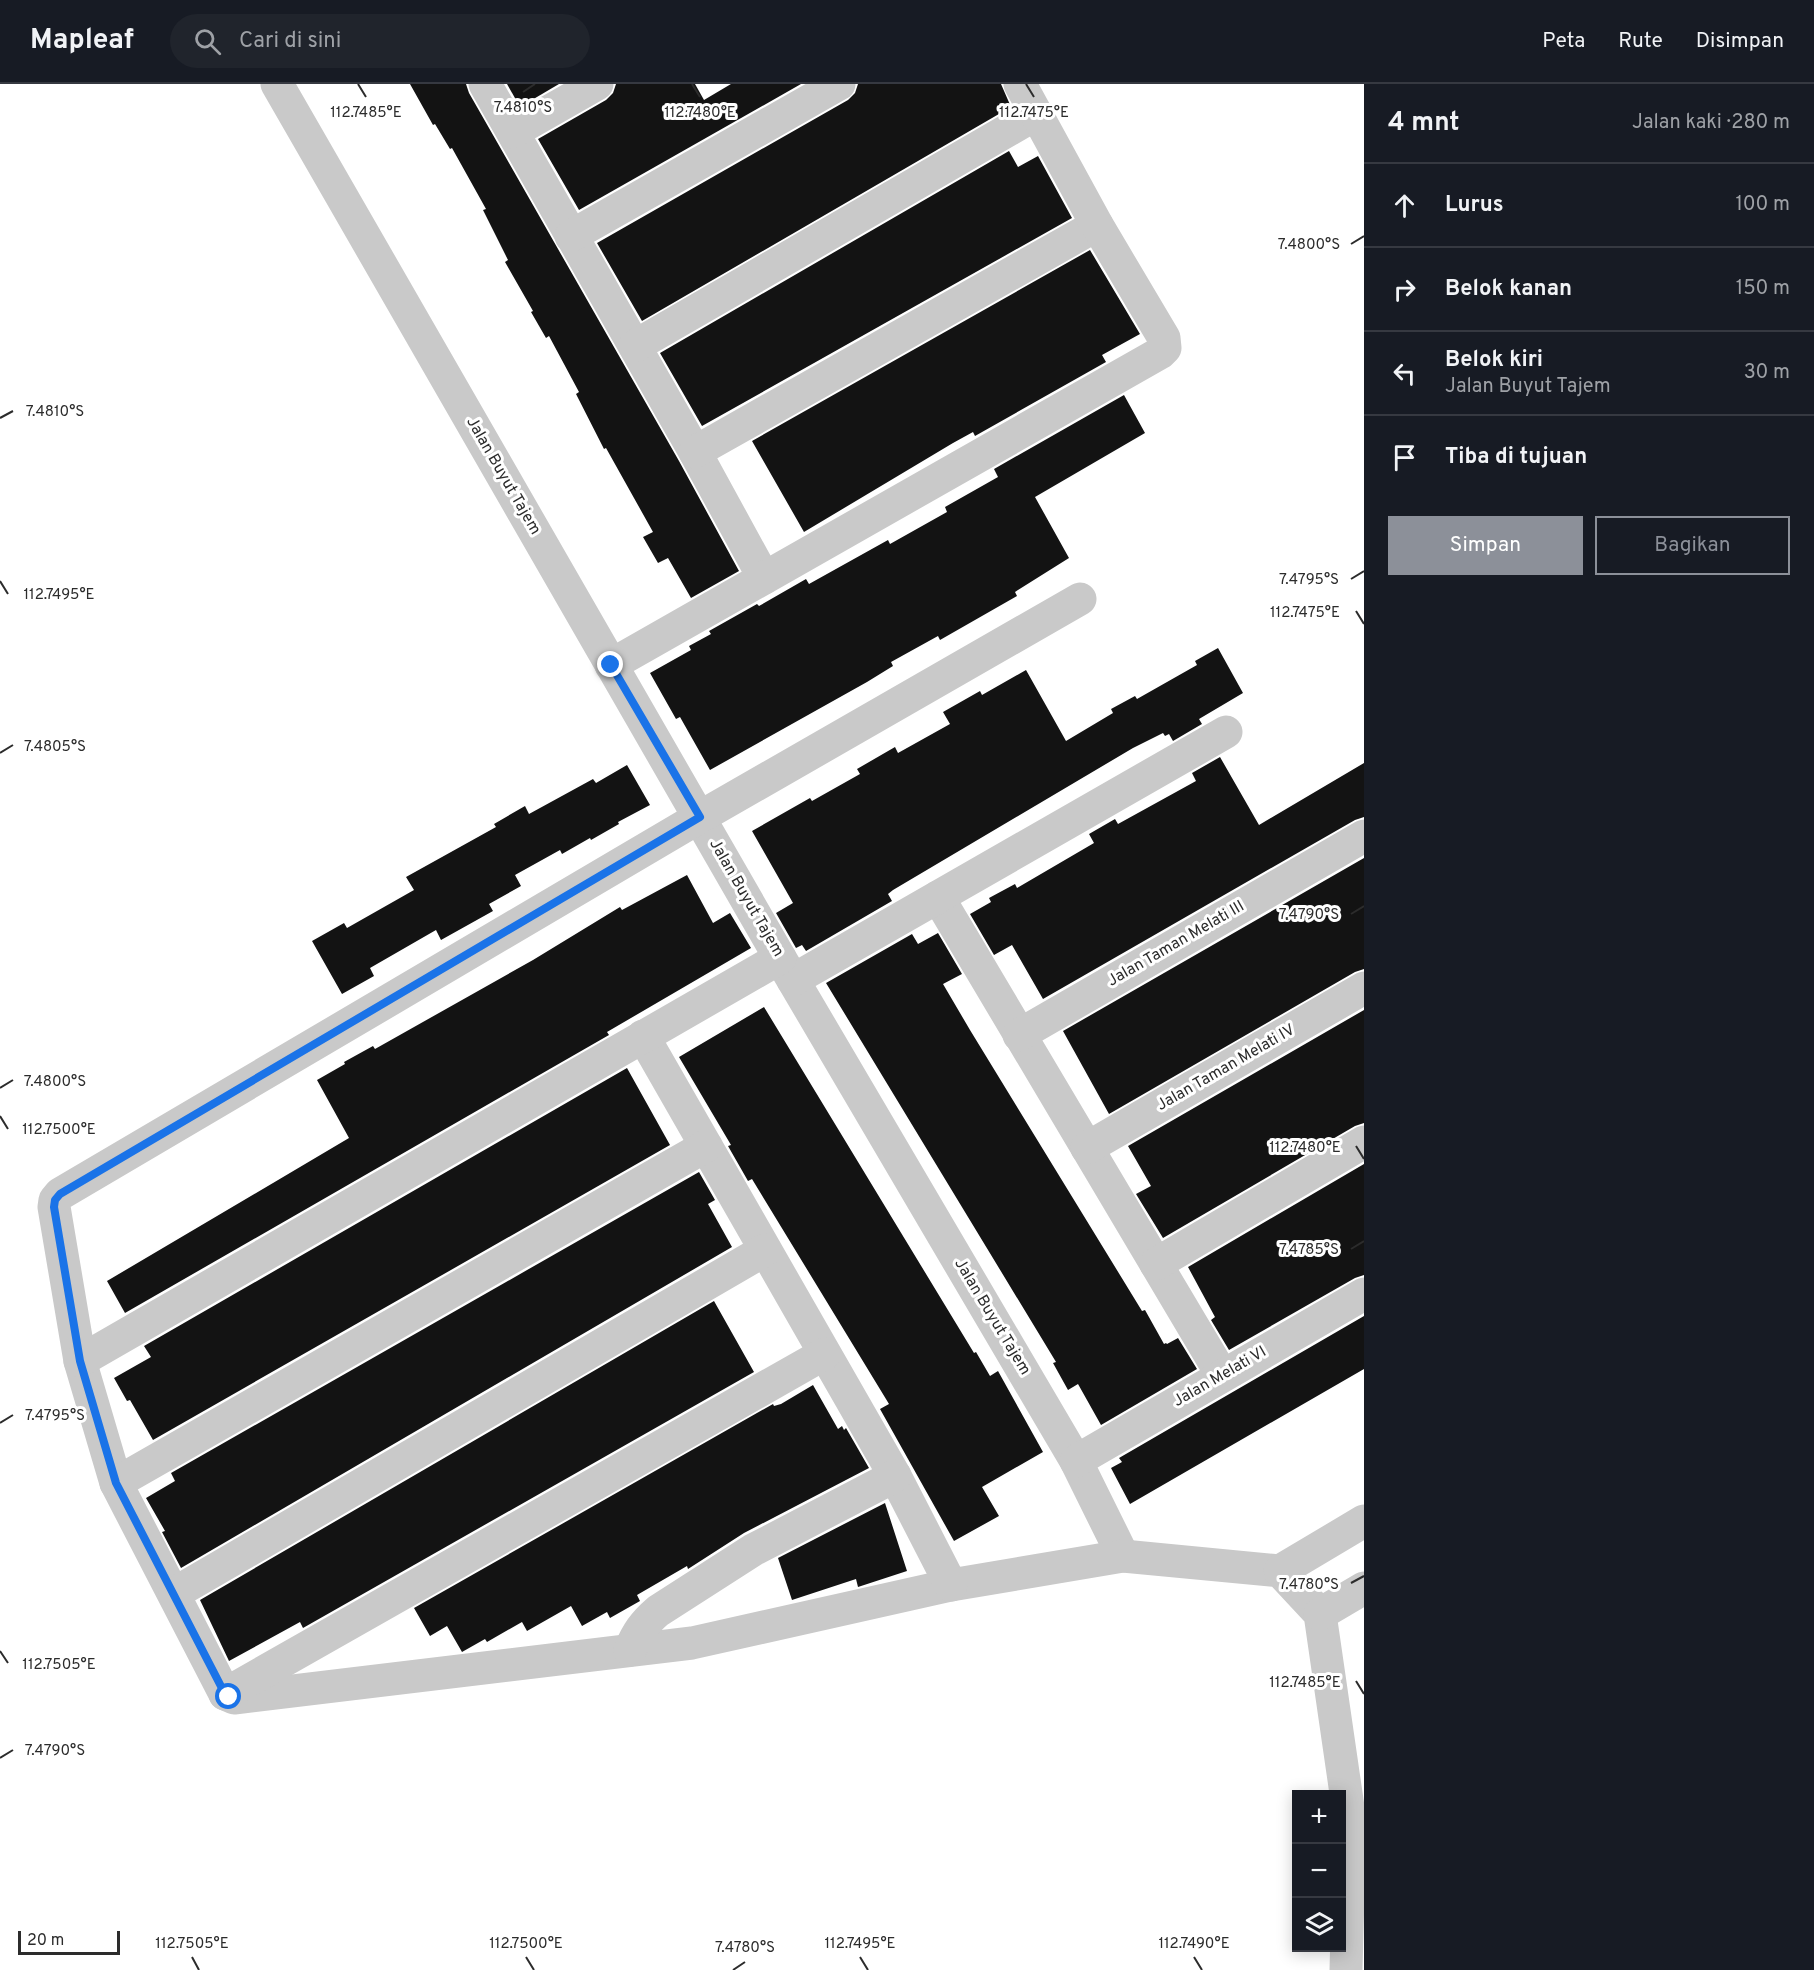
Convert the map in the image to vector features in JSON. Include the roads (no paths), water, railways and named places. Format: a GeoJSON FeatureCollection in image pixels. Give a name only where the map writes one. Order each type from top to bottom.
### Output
{"type":"FeatureCollection","features":[{"type":"Feature","properties":{"kind":"street","name":"Jalan Buyut Tajem"},"geometry":{"type":"LineString","coordinates":[[277,84],[787,969],[1076,1461],[1123,1556]]}},
{"type":"Feature","properties":{"kind":"street"},"geometry":{"type":"LineString","coordinates":[[485,84],[695,452],[764,578]]}},
{"type":"Feature","properties":{"kind":"street"},"geometry":{"type":"LineString","coordinates":[[513,132],[597,84]]}},
{"type":"Feature","properties":{"kind":"street"},"geometry":{"type":"LineString","coordinates":[[571,236],[839,84]]}},
{"type":"Feature","properties":{"kind":"street"},"geometry":{"type":"LineString","coordinates":[[611,665],[1161,353],[1165,348],[1164,338],[1097,225],[1020,84]]}},
{"type":"Feature","properties":{"kind":"street"},"geometry":{"type":"LineString","coordinates":[[635,346],[1036,114]]}},
{"type":"Feature","properties":{"kind":"street"},"geometry":{"type":"LineString","coordinates":[[695,452],[1097,225]]}},
{"type":"Feature","properties":{"kind":"street"},"geometry":{"type":"LineString","coordinates":[[1080,599],[700,817],[60,1194],[55,1200],[54,1207],[80,1361],[116,1483],[175,1593],[225,1694],[239,1698],[692,1643],[951,1585],[1123,1556],[1280,1571],[1364,1521]]}},
{"type":"Feature","properties":{"kind":"street"},"geometry":{"type":"LineString","coordinates":[[80,1361],[643,1036],[938,897],[1226,732]]}},
{"type":"Feature","properties":{"kind":"street","name":"Jalan Taman Melati III"},"geometry":{"type":"LineString","coordinates":[[1020,1035],[1364,836]]}},
{"type":"Feature","properties":{"kind":"street"},"geometry":{"type":"LineString","coordinates":[[938,897],[1222,1375]]}},
{"type":"Feature","properties":{"kind":"street","name":"Jalan Taman Melati IV"},"geometry":{"type":"LineString","coordinates":[[1087,1148],[1364,988]]}},
{"type":"Feature","properties":{"kind":"street"},"geometry":{"type":"LineString","coordinates":[[643,1036],[895,1476],[951,1585]]}},
{"type":"Feature","properties":{"kind":"street"},"geometry":{"type":"LineString","coordinates":[[1156,1264],[1364,1142]]}},
{"type":"Feature","properties":{"kind":"street"},"geometry":{"type":"LineString","coordinates":[[116,1483],[706,1146]]}},
{"type":"Feature","properties":{"kind":"street"},"geometry":{"type":"LineString","coordinates":[[175,1593],[765,1250]]}},
{"type":"Feature","properties":{"kind":"street","name":"Jalan Melati VI"},"geometry":{"type":"LineString","coordinates":[[1076,1461],[1364,1294]]}},
{"type":"Feature","properties":{"kind":"street"},"geometry":{"type":"LineString","coordinates":[[225,1694],[824,1354]]}},
{"type":"Feature","properties":{"kind":"street"},"geometry":{"type":"LineString","coordinates":[[630,1650],[645,1622],[658,1611],[753,1550],[895,1476]]}},
{"type":"Feature","properties":{"kind":"street"},"geometry":{"type":"LineString","coordinates":[[1280,1571],[1320,1614],[1357,1817],[1352,1964]]}},
{"type":"Feature","properties":{"kind":"street"},"geometry":{"type":"LineString","coordinates":[[1320,1614],[1364,1588]]}}]}
